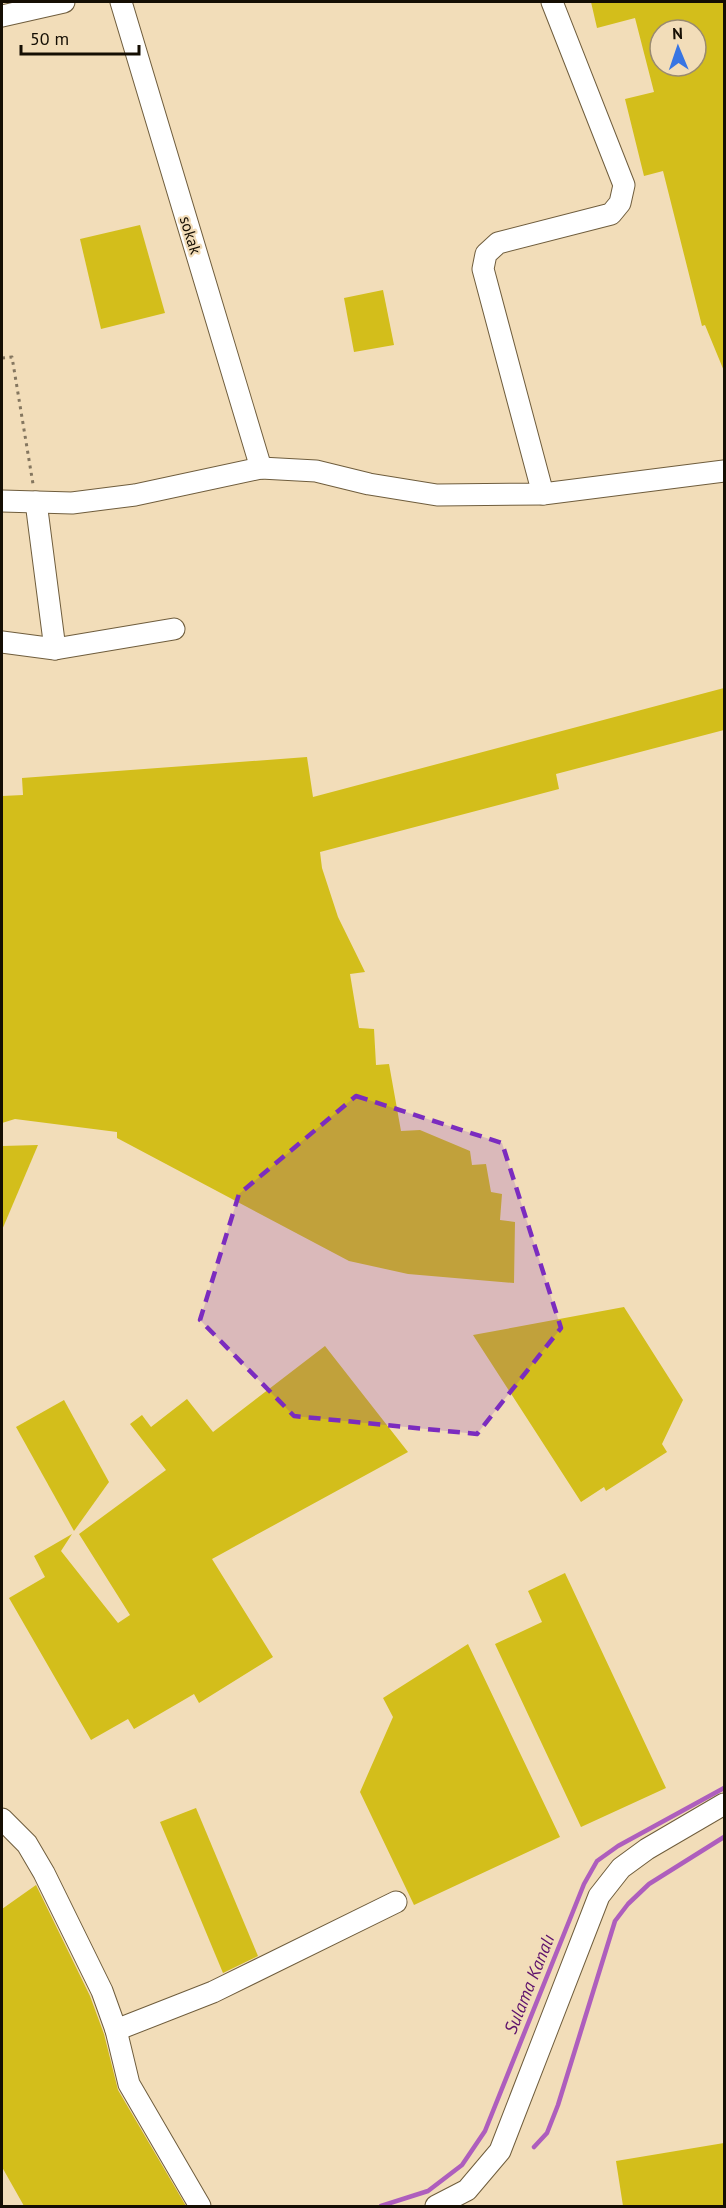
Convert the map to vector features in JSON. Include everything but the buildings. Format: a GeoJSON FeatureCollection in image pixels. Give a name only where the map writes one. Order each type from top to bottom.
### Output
{"type":"FeatureCollection","features":[{"type":"Feature","properties":{"kind":"street"},"geometry":{"type":"LineString","coordinates":[[2,16],[64,2]]}},
{"type":"Feature","properties":{"kind":"street","name":"sokak"},"geometry":{"type":"LineString","coordinates":[[121,2],[261,468]]}},
{"type":"Feature","properties":{"kind":"street"},"geometry":{"type":"LineString","coordinates":[[543,494],[483,269],[486,254],[498,243],[611,214],[620,203],[624,185],[552,2]]}},
{"type":"Feature","properties":{"kind":"street"},"geometry":{"type":"LineString","coordinates":[[2,501],[72,503],[135,495],[261,468],[316,471],[369,484],[437,495],[543,494],[724,471]]}},
{"type":"Feature","properties":{"kind":"street"},"geometry":{"type":"LineString","coordinates":[[36,502],[55,649]]}},
{"type":"Feature","properties":{"kind":"street"},"geometry":{"type":"LineString","coordinates":[[2,642],[55,649],[174,629]]}},
{"type":"Feature","properties":{"kind":"street"},"geometry":{"type":"LineString","coordinates":[[436,2206],[467,2190],[500,2151],[599,1896],[621,1868],[646,1849],[724,1804]]}},
{"type":"Feature","properties":{"kind":"street"},"geometry":{"type":"LineString","coordinates":[[2,1819],[27,1844],[44,1873],[102,1991],[116,2030],[129,2084],[200,2206]]}},
{"type":"Feature","properties":{"kind":"street"},"geometry":{"type":"LineString","coordinates":[[116,2030],[213,1992],[396,1902]]}},
{"type":"Feature","properties":{"kind":"path"},"geometry":{"type":"LineString","coordinates":[[2,358],[12,357],[36,502]]}},
{"type":"Feature","properties":{"kind":"highlighted area"},"geometry":{"type":"Polygon","coordinates":[[[356,1096],[502,1143],[561,1328],[477,1434],[294,1416],[200,1320],[239,1194],[356,1096]]]}},
{"type":"Feature","properties":{"kind":"waterway","name":"Sulama Kanalı"},"geometry":{"type":"LineString","coordinates":[[381,2206],[428,2191],[462,2165],[485,2131],[584,1884],[597,1861],[618,1846],[724,1788]]}},
{"type":"Feature","properties":{"kind":"waterway"},"geometry":{"type":"LineString","coordinates":[[534,2147],[547,2133],[558,2105],[615,1921],[628,1904],[649,1884],[724,1837]]}}]}
